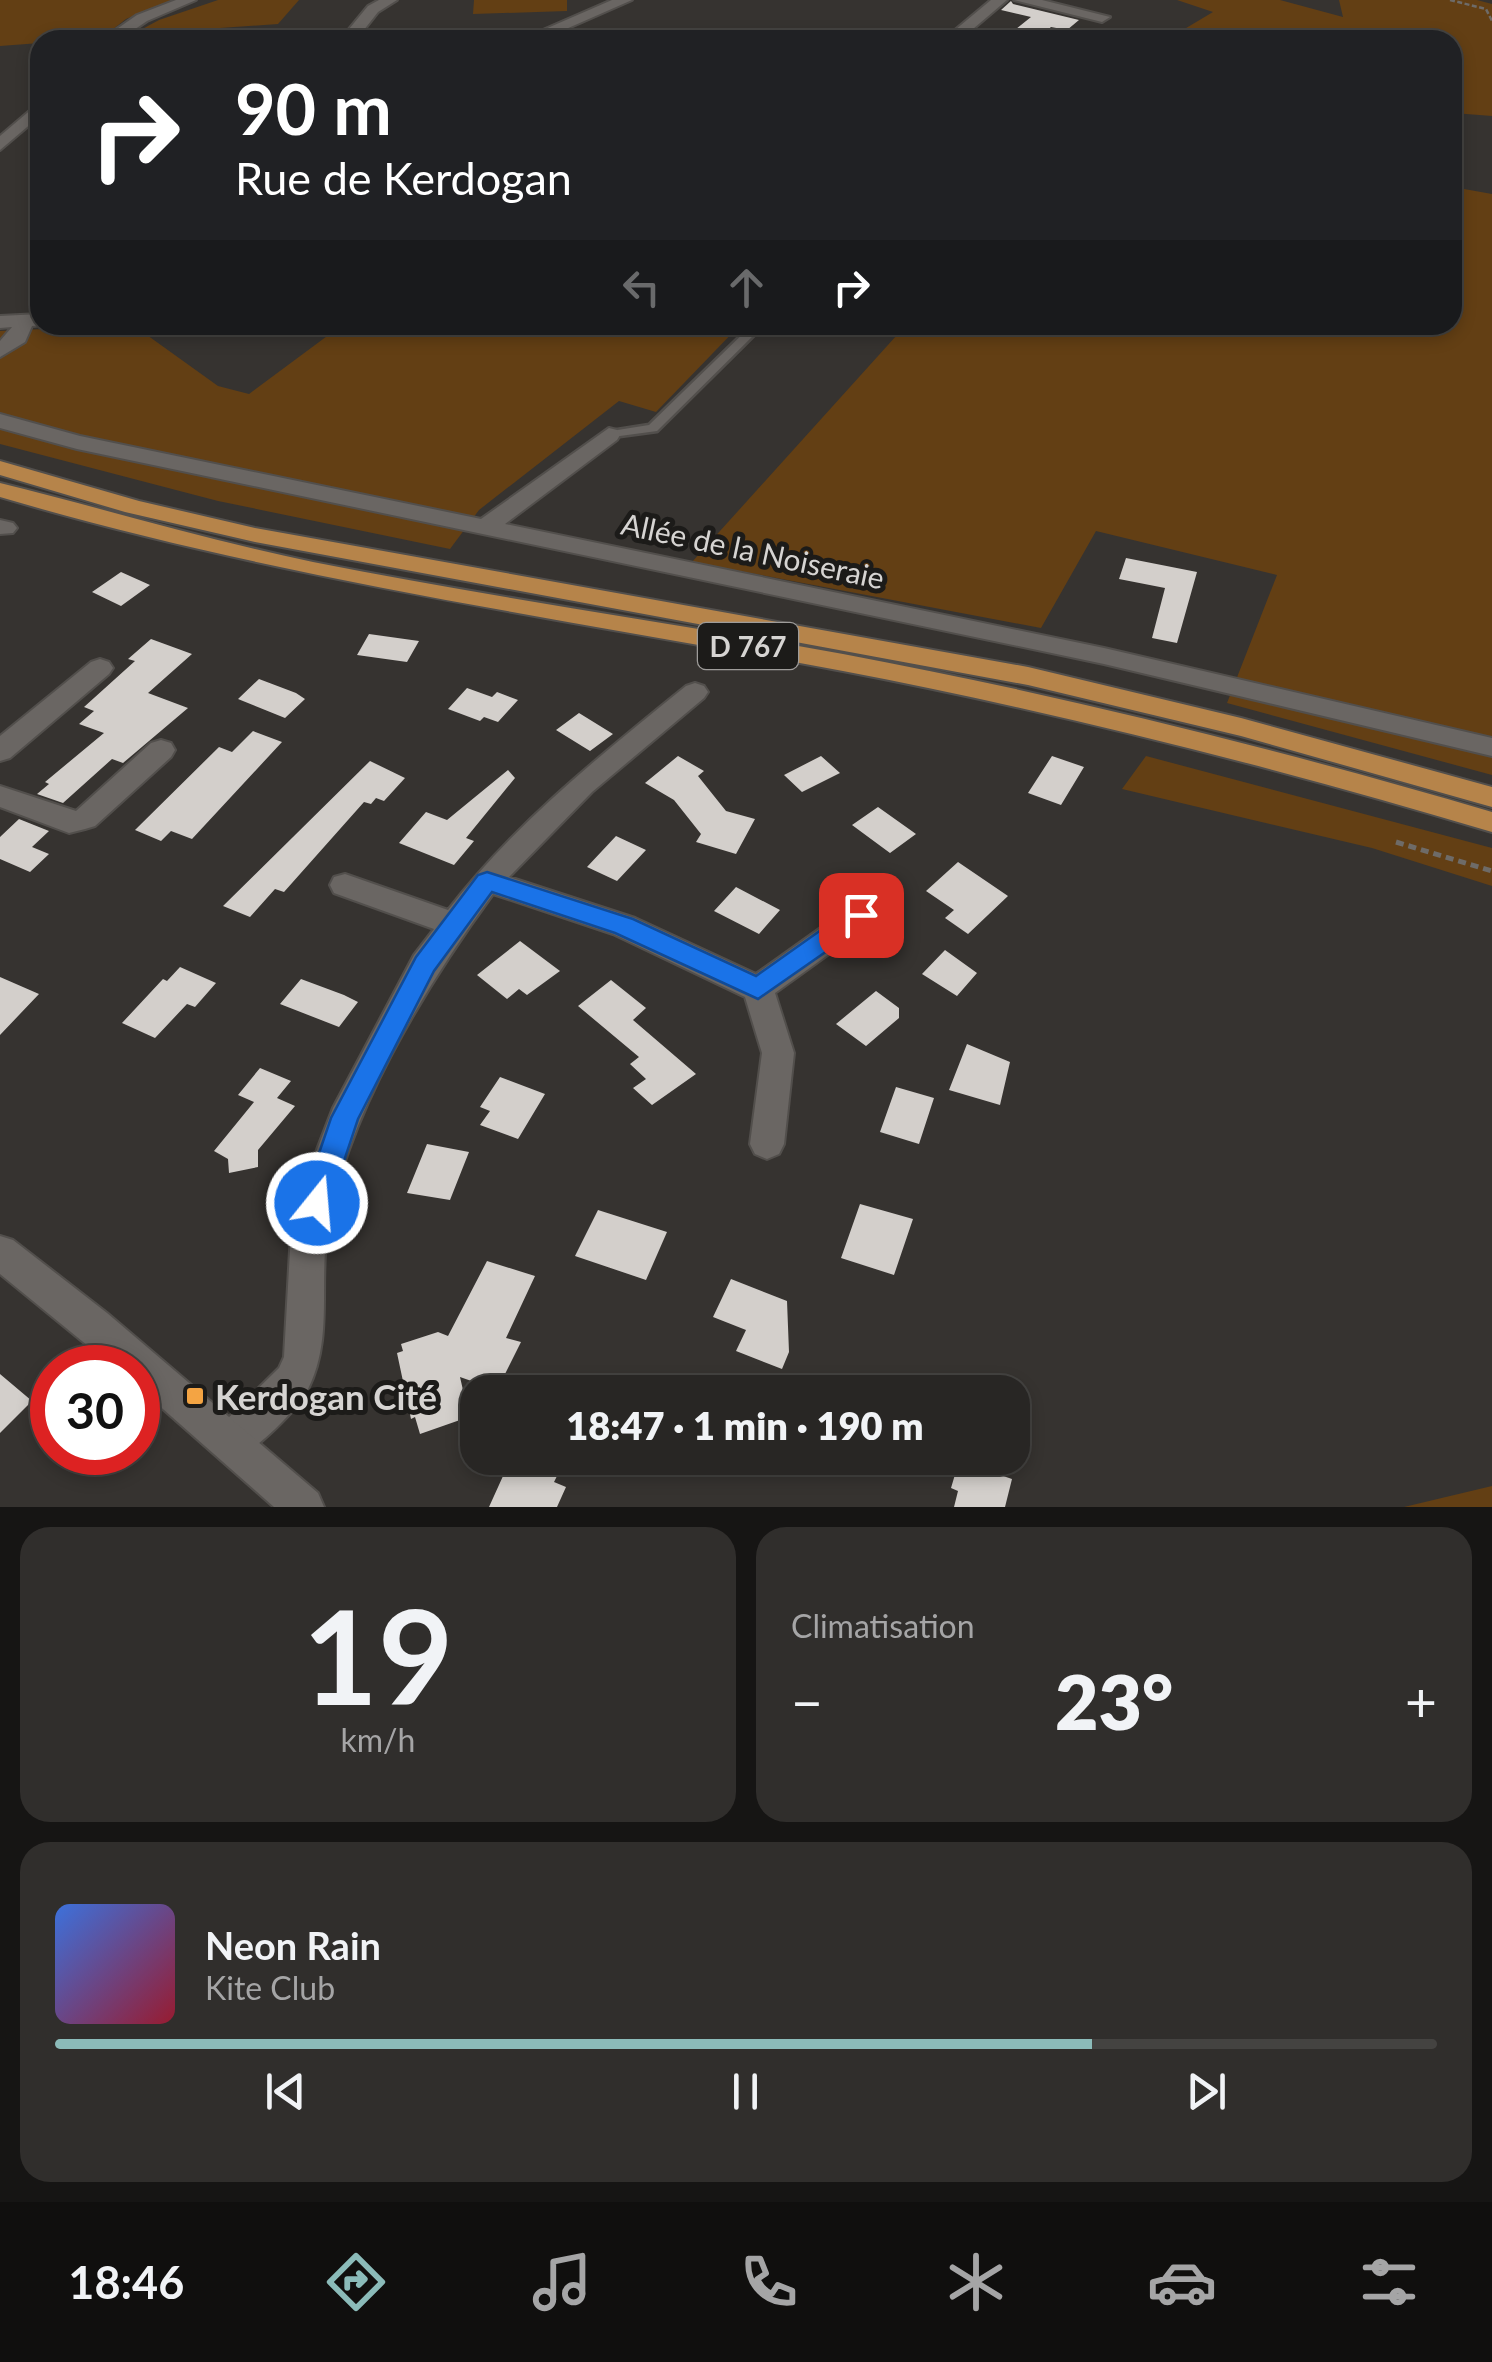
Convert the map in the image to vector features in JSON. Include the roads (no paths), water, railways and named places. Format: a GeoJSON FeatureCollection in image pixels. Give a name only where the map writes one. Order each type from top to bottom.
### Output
{"type":"FeatureCollection","features":[{"type":"Feature","properties":{"kind":"highway","name":"D 767"},"geometry":{"type":"LineString","coordinates":[[0,468],[133,508],[255,535],[1028,676],[1241,726],[1492,797]]}},
{"type":"Feature","properties":{"kind":"highway","name":"D 767"},"geometry":{"type":"LineString","coordinates":[[0,490],[130,528],[292,564],[1001,694],[1238,750],[1492,822]]}},
{"type":"Feature","properties":{"kind":"street"},"geometry":{"type":"LineString","coordinates":[[125,30],[142,18],[189,0]]}},
{"type":"Feature","properties":{"kind":"street"},"geometry":{"type":"LineString","coordinates":[[356,30],[373,9],[390,0]]}},
{"type":"Feature","properties":{"kind":"street"},"geometry":{"type":"LineString","coordinates":[[552,30],[626,0]]}},
{"type":"Feature","properties":{"kind":"street"},"geometry":{"type":"LineString","coordinates":[[963,30],[1000,0]]}},
{"type":"Feature","properties":{"kind":"street"},"geometry":{"type":"LineString","coordinates":[[1021,0],[1102,17]]}},
{"type":"Feature","properties":{"kind":"street"},"geometry":{"type":"LineString","coordinates":[[0,145],[30,114]]}},
{"type":"Feature","properties":{"kind":"street"},"geometry":{"type":"LineString","coordinates":[[0,322],[30,321]]}},
{"type":"Feature","properties":{"kind":"street"},"geometry":{"type":"LineString","coordinates":[[0,352],[30,323]]}},
{"type":"Feature","properties":{"kind":"street","name":"Allée de la Noiseraie"},"geometry":{"type":"LineString","coordinates":[[0,421],[60,438],[1104,656],[1492,746]]}},
{"type":"Feature","properties":{"kind":"street"},"geometry":{"type":"LineString","coordinates":[[484,528],[608,435]]}},
{"type":"Feature","properties":{"kind":"street"},"geometry":{"type":"LineString","coordinates":[[0,751],[100,668]]}},
{"type":"Feature","properties":{"kind":"street"},"geometry":{"type":"LineString","coordinates":[[232,1442],[293,1381],[304,1357],[309,1233],[325,1173],[344,1118],[425,964],[487,881],[582,785],[694,692]]}},
{"type":"Feature","properties":{"kind":"street"},"geometry":{"type":"LineString","coordinates":[[0,796],[69,823],[85,819],[160,750]]}},
{"type":"Feature","properties":{"kind":"street"},"geometry":{"type":"LineString","coordinates":[[487,881],[624,926],[758,989],[778,1052],[767,1144]]}},
{"type":"Feature","properties":{"kind":"street"},"geometry":{"type":"LineString","coordinates":[[345,886],[452,924]]}},
{"type":"Feature","properties":{"kind":"street"},"geometry":{"type":"LineString","coordinates":[[758,989],[861,915]]}},
{"type":"Feature","properties":{"kind":"street"},"geometry":{"type":"LineString","coordinates":[[0,1252],[94,1325],[304,1507]]}},
{"type":"Feature","properties":{"kind":"lane"},"geometry":{"type":"LineString","coordinates":[[608,435],[653,428],[748,335]]}},
{"type":"Feature","properties":{"kind":"place","name":"Kerdogan Cité"},"geometry":{"type":"Point","coordinates":[195,1396]}}]}
